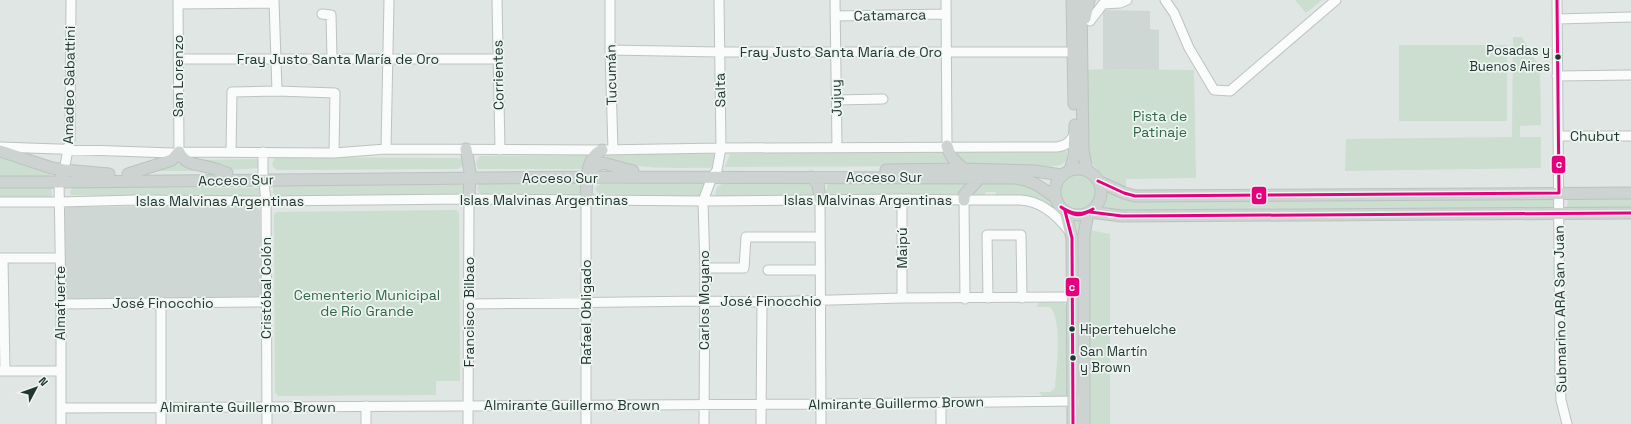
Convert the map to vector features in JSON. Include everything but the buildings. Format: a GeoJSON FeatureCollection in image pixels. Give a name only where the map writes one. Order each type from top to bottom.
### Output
{"type":"FeatureCollection","features":[{"type":"Feature","properties":{"kind":"main road"},"geometry":{"type":"LineString","coordinates":[[1072,0],[1075,132],[1074,156],[1066,172],[1055,186],[1056,198],[1065,211],[1077,215],[1089,212],[1122,216],[1631,214]]}},
{"type":"Feature","properties":{"kind":"main road"},"geometry":{"type":"LineString","coordinates":[[1081,0],[1083,150],[1088,171]]}},
{"type":"Feature","properties":{"kind":"main road"},"geometry":{"type":"LineString","coordinates":[[1081,34],[1089,0]]}},
{"type":"Feature","properties":{"kind":"main road"},"geometry":{"type":"LineString","coordinates":[[947,146],[948,152],[953,159],[964,169]]}},
{"type":"Feature","properties":{"kind":"main road"},"geometry":{"type":"LineString","coordinates":[[466,149],[470,175],[470,199]]}},
{"type":"Feature","properties":{"kind":"main road"},"geometry":{"type":"LineString","coordinates":[[586,200],[588,174],[592,157],[608,150]]}},
{"type":"Feature","properties":{"kind":"main road","name":"Acceso Sur"},"geometry":{"type":"LineString","coordinates":[[0,151],[52,168],[100,175],[228,173],[263,176]]}},
{"type":"Feature","properties":{"kind":"main road"},"geometry":{"type":"LineString","coordinates":[[179,152],[181,158],[191,163],[228,173]]}},
{"type":"Feature","properties":{"kind":"main road"},"geometry":{"type":"LineString","coordinates":[[128,174],[172,160],[179,152]]}},
{"type":"Feature","properties":{"kind":"main road","name":"Acceso Sur"},"geometry":{"type":"LineString","coordinates":[[0,182],[59,182],[263,176],[714,174],[964,169],[1066,172]]}},
{"type":"Feature","properties":{"kind":"main road"},"geometry":{"type":"LineString","coordinates":[[1066,172],[1082,169],[1088,171],[1098,181],[1124,193],[1135,196],[1631,193]]}},
{"type":"Feature","properties":{"kind":"main road"},"geometry":{"type":"LineString","coordinates":[[59,182],[64,170]]}},
{"type":"Feature","properties":{"kind":"main road","name":"Acceso Sur"},"geometry":{"type":"LineString","coordinates":[[588,174],[633,171],[811,177],[1023,178],[1040,186],[1056,198]]}},
{"type":"Feature","properties":{"kind":"main road"},"geometry":{"type":"LineString","coordinates":[[811,177],[818,184],[820,199]]}},
{"type":"Feature","properties":{"kind":"main road"},"geometry":{"type":"LineString","coordinates":[[964,200],[964,195],[980,178]]}},
{"type":"Feature","properties":{"kind":"main road"},"geometry":{"type":"LineString","coordinates":[[1073,424],[1078,401],[1084,235],[1089,212],[1099,202],[1101,188],[1098,181]]}},
{"type":"Feature","properties":{"kind":"main road"},"geometry":{"type":"LineString","coordinates":[[1065,211],[1072,238],[1078,401],[1084,424]]}},
{"type":"Feature","properties":{"kind":"street","name":"Amadeo Sabattini"},"geometry":{"type":"LineString","coordinates":[[64,170],[68,150],[71,116],[70,0]]}},
{"type":"Feature","properties":{"kind":"street"},"geometry":{"type":"LineString","coordinates":[[386,149],[389,0]]}},
{"type":"Feature","properties":{"kind":"street","name":"Corrientes"},"geometry":{"type":"LineString","coordinates":[[497,0],[500,150]]}},
{"type":"Feature","properties":{"kind":"street","name":"Tucumán"},"geometry":{"type":"LineString","coordinates":[[608,150],[610,0]]}},
{"type":"Feature","properties":{"kind":"street","name":"Salta"},"geometry":{"type":"LineString","coordinates":[[714,174],[721,148],[719,0]]}},
{"type":"Feature","properties":{"kind":"street","name":"Jujuy"},"geometry":{"type":"LineString","coordinates":[[835,0],[837,147]]}},
{"type":"Feature","properties":{"kind":"street","name":"Catamarca"},"geometry":{"type":"LineString","coordinates":[[946,0],[947,146]]}},
{"type":"Feature","properties":{"kind":"street"},"geometry":{"type":"LineString","coordinates":[[1085,17],[1090,21],[1103,4],[1120,3],[1127,0]]}},
{"type":"Feature","properties":{"kind":"street"},"geometry":{"type":"LineString","coordinates":[[1165,0],[1174,13],[1189,48],[1214,90],[1230,91],[1336,0]]}},
{"type":"Feature","properties":{"kind":"street","name":"Submarino ARA San Juan"},"geometry":{"type":"LineString","coordinates":[[1557,0],[1560,377],[1561,400],[1567,424]]}},
{"type":"Feature","properties":{"kind":"street"},"geometry":{"type":"LineString","coordinates":[[178,2],[274,1],[277,91]]}},
{"type":"Feature","properties":{"kind":"street","name":"San Lorenzo"},"geometry":{"type":"LineString","coordinates":[[178,2],[179,152]]}},
{"type":"Feature","properties":{"kind":"street"},"geometry":{"type":"LineString","coordinates":[[322,14],[331,15],[332,58]]}},
{"type":"Feature","properties":{"kind":"street","name":"Catamarca"},"geometry":{"type":"LineString","coordinates":[[835,16],[946,14]]}},
{"type":"Feature","properties":{"kind":"street"},"geometry":{"type":"LineString","coordinates":[[1558,19],[1631,17]]}},
{"type":"Feature","properties":{"kind":"street","name":"Fray Justo Santa María de Oro"},"geometry":{"type":"LineString","coordinates":[[610,50],[719,52],[1073,52]]}},
{"type":"Feature","properties":{"kind":"street","name":"Fray Justo Santa María de Oro"},"geometry":{"type":"LineString","coordinates":[[178,59],[498,59]]}},
{"type":"Feature","properties":{"kind":"street"},"geometry":{"type":"LineString","coordinates":[[1558,76],[1631,75]]}},
{"type":"Feature","properties":{"kind":"street"},"geometry":{"type":"LineString","coordinates":[[231,152],[232,92],[277,91],[335,93],[334,153]]}},
{"type":"Feature","properties":{"kind":"street"},"geometry":{"type":"LineString","coordinates":[[837,100],[883,99]]}},
{"type":"Feature","properties":{"kind":"street"},"geometry":{"type":"LineString","coordinates":[[0,147],[172,153],[334,153],[386,149],[608,150],[1062,146],[1071,141],[1075,132]]}},
{"type":"Feature","properties":{"kind":"street","name":"Chubut"},"geometry":{"type":"LineString","coordinates":[[1558,136],[1631,136]]}},
{"type":"Feature","properties":{"kind":"street","name":"Cristóbal Colón"},"geometry":{"type":"LineString","coordinates":[[263,152],[263,176],[266,202],[265,302],[267,424]]}},
{"type":"Feature","properties":{"kind":"street","name":"Carlos Moyano"},"geometry":{"type":"LineString","coordinates":[[704,424],[704,268],[702,201],[714,174]]}},
{"type":"Feature","properties":{"kind":"street","name":"Almafuerte"},"geometry":{"type":"LineString","coordinates":[[59,182],[61,424]]}},
{"type":"Feature","properties":{"kind":"street","name":"Islas Malvinas Argentinas"},"geometry":{"type":"LineString","coordinates":[[0,202],[136,200],[266,202],[470,199],[702,201],[820,199],[1028,200],[1042,205],[1054,214],[1072,238]]}},
{"type":"Feature","properties":{"kind":"street","name":"Francisco Bilbao"},"geometry":{"type":"LineString","coordinates":[[468,424],[470,199]]}},
{"type":"Feature","properties":{"kind":"street"},"geometry":{"type":"LineString","coordinates":[[820,199],[821,424]]}},
{"type":"Feature","properties":{"kind":"street","name":"Maipú"},"geometry":{"type":"LineString","coordinates":[[902,199],[902,298]]}},
{"type":"Feature","properties":{"kind":"street","name":"Rafael Obligado"},"geometry":{"type":"LineString","coordinates":[[586,200],[586,424]]}},
{"type":"Feature","properties":{"kind":"street"},"geometry":{"type":"LineString","coordinates":[[964,200],[965,299]]}},
{"type":"Feature","properties":{"kind":"street"},"geometry":{"type":"LineString","coordinates":[[988,298],[987,235],[1022,235],[1022,298]]}},
{"type":"Feature","properties":{"kind":"street"},"geometry":{"type":"LineString","coordinates":[[704,268],[744,268],[746,237],[820,237]]}},
{"type":"Feature","properties":{"kind":"street"},"geometry":{"type":"LineString","coordinates":[[60,258],[2,258],[2,371],[60,371]]}},
{"type":"Feature","properties":{"kind":"street"},"geometry":{"type":"LineString","coordinates":[[768,270],[820,270]]}},
{"type":"Feature","properties":{"kind":"street","name":"José Finocchio"},"geometry":{"type":"LineString","coordinates":[[469,304],[704,301],[762,302],[902,298],[965,299],[1073,297]]}},
{"type":"Feature","properties":{"kind":"street"},"geometry":{"type":"LineString","coordinates":[[161,302],[162,424]]}},
{"type":"Feature","properties":{"kind":"street","name":"José Finocchio"},"geometry":{"type":"LineString","coordinates":[[61,304],[265,302]]}},
{"type":"Feature","properties":{"kind":"street"},"geometry":{"type":"LineString","coordinates":[[761,424],[762,302]]}},
{"type":"Feature","properties":{"kind":"street","name":"Almirante Guillermo Brown"},"geometry":{"type":"LineString","coordinates":[[61,408],[704,403],[821,404],[1078,401]]}},
{"type":"Feature","properties":{"kind":"street"},"geometry":{"type":"LineString","coordinates":[[941,403],[941,424]]}},
{"type":"Feature","properties":{"kind":"street"},"geometry":{"type":"LineString","coordinates":[[366,406],[366,424]]}},
{"type":"Feature","properties":{"kind":"shaded area"},"geometry":{"type":"Polygon","coordinates":[[[1103,10],[1150,11],[1150,29],[1159,30],[1159,70],[1103,69],[1103,10]]]}},
{"type":"Feature","properties":{"kind":"shaded area"},"geometry":{"type":"Polygon","coordinates":[[[256,205],[260,211],[261,293],[258,298],[66,300],[65,298],[64,210],[67,207],[256,205]]]}},
{"type":"Feature","properties":{"kind":"green space"},"geometry":{"type":"Polygon","coordinates":[[[1295,0],[1322,0],[1306,13],[1295,0]]]}},
{"type":"Feature","properties":{"kind":"green space"},"geometry":{"type":"Polygon","coordinates":[[[1513,37],[1522,37],[1540,68],[1541,125],[1520,126],[1520,137],[1541,137],[1541,168],[1345,171],[1346,139],[1512,137],[1513,37]]]}},
{"type":"Feature","properties":{"kind":"green space"},"geometry":{"type":"Polygon","coordinates":[[[1399,45],[1507,45],[1507,121],[1399,121],[1399,45]]]}},
{"type":"Feature","properties":{"kind":"green space","name":"Pista de Patinaje"},"geometry":{"type":"Polygon","coordinates":[[[1085,70],[1194,70],[1196,178],[1126,179],[1126,190],[1106,178],[1098,171],[1091,161],[1087,144],[1085,70]]]}},
{"type":"Feature","properties":{"kind":"green space"},"geometry":{"type":"Polygon","coordinates":[[[1065,150],[1067,153],[1067,160],[1061,165],[1047,167],[964,166],[951,151],[1065,150]]]}},
{"type":"Feature","properties":{"kind":"green space"},"geometry":{"type":"Polygon","coordinates":[[[941,151],[954,166],[725,167],[730,154],[941,151]]]}},
{"type":"Feature","properties":{"kind":"green space"},"geometry":{"type":"Polygon","coordinates":[[[603,154],[717,154],[714,168],[672,168],[624,164],[611,160],[603,154]]]}},
{"type":"Feature","properties":{"kind":"green space"},"geometry":{"type":"Polygon","coordinates":[[[591,155],[584,162],[582,169],[478,169],[476,162],[480,156],[591,155]]]}},
{"type":"Feature","properties":{"kind":"green space"},"geometry":{"type":"Polygon","coordinates":[[[0,157],[49,172],[51,176],[50,178],[0,178],[0,157]]]}},
{"type":"Feature","properties":{"kind":"green space"},"geometry":{"type":"Polygon","coordinates":[[[278,157],[457,158],[462,159],[465,164],[458,169],[277,170],[272,165],[274,159],[278,157]]]}},
{"type":"Feature","properties":{"kind":"green space"},"geometry":{"type":"Polygon","coordinates":[[[259,159],[259,168],[229,170],[197,160],[259,159]]]}},
{"type":"Feature","properties":{"kind":"green space"},"geometry":{"type":"Polygon","coordinates":[[[182,163],[196,171],[156,171],[182,163]]]}},
{"type":"Feature","properties":{"kind":"green space"},"geometry":{"type":"Polygon","coordinates":[[[1078,172],[1088,175],[1094,181],[1097,191],[1094,201],[1088,207],[1078,210],[1068,207],[1062,201],[1059,191],[1062,181],[1068,175],[1078,172]]]}},
{"type":"Feature","properties":{"kind":"green space"},"geometry":{"type":"Polygon","coordinates":[[[970,180],[961,194],[825,195],[828,184],[970,180]]]}},
{"type":"Feature","properties":{"kind":"green space"},"geometry":{"type":"Polygon","coordinates":[[[982,181],[1005,181],[1024,184],[1041,194],[1049,201],[1057,212],[994,197],[996,192],[986,192],[983,197],[968,196],[982,181]]]}},
{"type":"Feature","properties":{"kind":"green space"},"geometry":{"type":"Polygon","coordinates":[[[483,182],[579,182],[582,185],[582,193],[579,195],[483,194],[478,192],[477,188],[479,184],[483,182]]]}},
{"type":"Feature","properties":{"kind":"green space"},"geometry":{"type":"Polygon","coordinates":[[[705,183],[702,197],[599,194],[595,189],[597,186],[602,184],[705,183]]]}},
{"type":"Feature","properties":{"kind":"green space"},"geometry":{"type":"Polygon","coordinates":[[[812,183],[815,196],[714,198],[717,187],[722,184],[812,183]]]}},
{"type":"Feature","properties":{"kind":"green space"},"geometry":{"type":"Polygon","coordinates":[[[277,185],[460,185],[464,186],[464,194],[276,195],[273,193],[273,187],[277,185]]]}},
{"type":"Feature","properties":{"kind":"green space"},"geometry":{"type":"Polygon","coordinates":[[[0,186],[51,186],[52,197],[0,198],[0,186]]]}},
{"type":"Feature","properties":{"kind":"green space"},"geometry":{"type":"Polygon","coordinates":[[[75,187],[260,188],[259,198],[71,195],[70,191],[75,187]]]}},
{"type":"Feature","properties":{"kind":"green space"},"geometry":{"type":"Polygon","coordinates":[[[1107,190],[1121,196],[1553,198],[1553,210],[1137,212],[1103,208],[1106,202],[1107,190]]]}},
{"type":"Feature","properties":{"kind":"green space"},"geometry":{"type":"Polygon","coordinates":[[[1568,198],[1631,198],[1631,209],[1567,209],[1568,198]]]}},
{"type":"Feature","properties":{"kind":"green space","name":"Cementerio Municipal de Río Grande"},"geometry":{"type":"Polygon","coordinates":[[[456,210],[459,213],[460,381],[436,381],[436,395],[278,396],[275,392],[274,215],[276,212],[456,210]]]}},
{"type":"Feature","properties":{"kind":"green space"},"geometry":{"type":"Polygon","coordinates":[[[1072,218],[1083,220],[1079,390],[1077,228],[1072,218]]]}},
{"type":"Feature","properties":{"kind":"green space"},"geometry":{"type":"Polygon","coordinates":[[[1089,230],[1110,234],[1110,424],[1089,424],[1087,377],[1090,355],[1087,347],[1089,230]]]}},
{"type":"Feature","properties":{"kind":"green space"},"geometry":{"type":"Polygon","coordinates":[[[1039,301],[1061,301],[1068,307],[1069,313],[1066,318],[1067,397],[1043,397],[1039,392],[1050,392],[1055,388],[1058,333],[1054,313],[1050,307],[1037,307],[1039,301]]]}},
{"type":"Feature","properties":{"kind":"transit line","name":"c"},"geometry":{"type":"LineString","coordinates":[[1098,181],[1124,193],[1135,196],[1559,193],[1557,0]]}},
{"type":"Feature","properties":{"kind":"transit line","name":"c"},"geometry":{"type":"LineString","coordinates":[[1061,207],[1077,213],[1084,213],[1093,209]]}},
{"type":"Feature","properties":{"kind":"transit line","name":"c"},"geometry":{"type":"LineString","coordinates":[[1061,207],[1077,215],[1084,214],[1093,209]]}},
{"type":"Feature","properties":{"kind":"transit line","name":"c"},"geometry":{"type":"LineString","coordinates":[[1065,211],[1072,238],[1073,424]]}},
{"type":"Feature","properties":{"kind":"transit line","name":"c"},"geometry":{"type":"LineString","coordinates":[[1090,212],[1122,216],[1631,213]]}},
{"type":"Feature","properties":{"kind":"place","name":"Posadas y Buenos Aires"},"geometry":{"type":"Point","coordinates":[1558,57]}},
{"type":"Feature","properties":{"kind":"place","name":"Hipertehuelche"},"geometry":{"type":"Point","coordinates":[1072,329]}},
{"type":"Feature","properties":{"kind":"place","name":"San Martín y Brown"},"geometry":{"type":"Point","coordinates":[1073,358]}}]}
